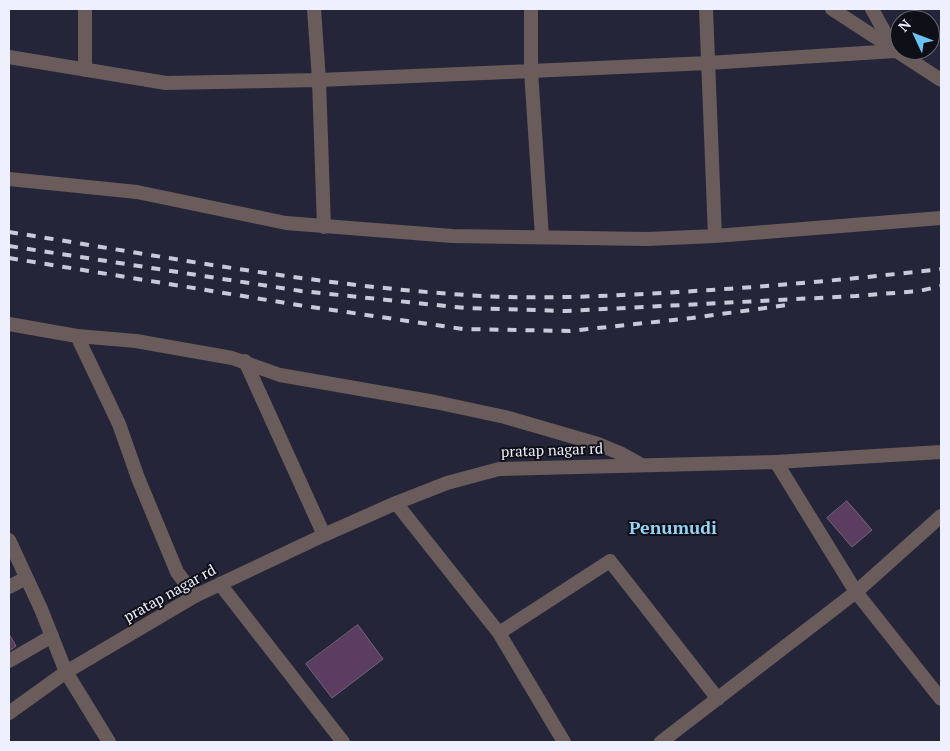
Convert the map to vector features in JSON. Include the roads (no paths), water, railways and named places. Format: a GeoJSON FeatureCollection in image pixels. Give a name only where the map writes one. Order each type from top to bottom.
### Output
{"type":"FeatureCollection","features":[{"type":"Feature","properties":{"kind":"street"},"geometry":{"type":"LineString","coordinates":[[85,9],[85,70]]}},
{"type":"Feature","properties":{"kind":"street"},"geometry":{"type":"LineString","coordinates":[[314,9],[319,80],[324,227]]}},
{"type":"Feature","properties":{"kind":"street"},"geometry":{"type":"LineString","coordinates":[[531,9],[531,71],[542,237]]}},
{"type":"Feature","properties":{"kind":"street"},"geometry":{"type":"LineString","coordinates":[[706,9],[715,236]]}},
{"type":"Feature","properties":{"kind":"street"},"geometry":{"type":"LineString","coordinates":[[832,9],[890,48]]}},
{"type":"Feature","properties":{"kind":"street"},"geometry":{"type":"LineString","coordinates":[[872,9],[890,42]]}},
{"type":"Feature","properties":{"kind":"street"},"geometry":{"type":"LineString","coordinates":[[9,57],[166,83],[319,80],[531,71],[708,63],[890,51]]}},
{"type":"Feature","properties":{"kind":"street"},"geometry":{"type":"LineString","coordinates":[[909,60],[941,80]]}},
{"type":"Feature","properties":{"kind":"street"},"geometry":{"type":"LineString","coordinates":[[9,179],[137,192],[286,223],[452,236],[647,239],[715,236],[941,218]]}},
{"type":"Feature","properties":{"kind":"street"},"geometry":{"type":"LineString","coordinates":[[9,324],[77,336],[136,340],[245,361],[280,375],[435,402],[505,417],[541,429],[576,436],[622,454],[640,464]]}},
{"type":"Feature","properties":{"kind":"street"},"geometry":{"type":"LineString","coordinates":[[77,336],[119,424],[138,478],[177,572],[195,596]]}},
{"type":"Feature","properties":{"kind":"street"},"geometry":{"type":"LineString","coordinates":[[245,361],[324,535]]}},
{"type":"Feature","properties":{"kind":"street","name":"pratap nagar rd"},"geometry":{"type":"LineString","coordinates":[[9,713],[66,672],[195,596],[324,535],[447,483],[499,469],[776,462],[941,452]]}},
{"type":"Feature","properties":{"kind":"street"},"geometry":{"type":"LineString","coordinates":[[776,462],[856,592],[941,699]]}},
{"type":"Feature","properties":{"kind":"street"},"geometry":{"type":"LineString","coordinates":[[396,503],[499,633],[564,742]]}},
{"type":"Feature","properties":{"kind":"street"},"geometry":{"type":"LineString","coordinates":[[660,742],[856,592],[941,516]]}},
{"type":"Feature","properties":{"kind":"street"},"geometry":{"type":"LineString","coordinates":[[9,540],[66,672],[109,742]]}},
{"type":"Feature","properties":{"kind":"street"},"geometry":{"type":"LineString","coordinates":[[499,633],[610,561],[718,699]]}},
{"type":"Feature","properties":{"kind":"street"},"geometry":{"type":"LineString","coordinates":[[9,587],[26,578]]}},
{"type":"Feature","properties":{"kind":"street"},"geometry":{"type":"LineString","coordinates":[[220,584],[343,742]]}},
{"type":"Feature","properties":{"kind":"street"},"geometry":{"type":"LineString","coordinates":[[9,661],[52,636]]}},
{"type":"Feature","properties":{"kind":"railway"},"geometry":{"type":"LineString","coordinates":[[9,232],[294,277],[466,295],[519,297],[625,295],[810,282],[941,269]]}},
{"type":"Feature","properties":{"kind":"railway"},"geometry":{"type":"LineString","coordinates":[[9,246],[301,291],[465,308],[566,311],[856,296],[919,291],[941,286]]}},
{"type":"Feature","properties":{"kind":"railway"},"geometry":{"type":"LineString","coordinates":[[9,258],[298,305],[463,329],[570,331],[692,318],[787,305]]}},
{"type":"Feature","properties":{"kind":"district","name":"Penumudi"},"geometry":{"type":"Point","coordinates":[673,529]}}]}
